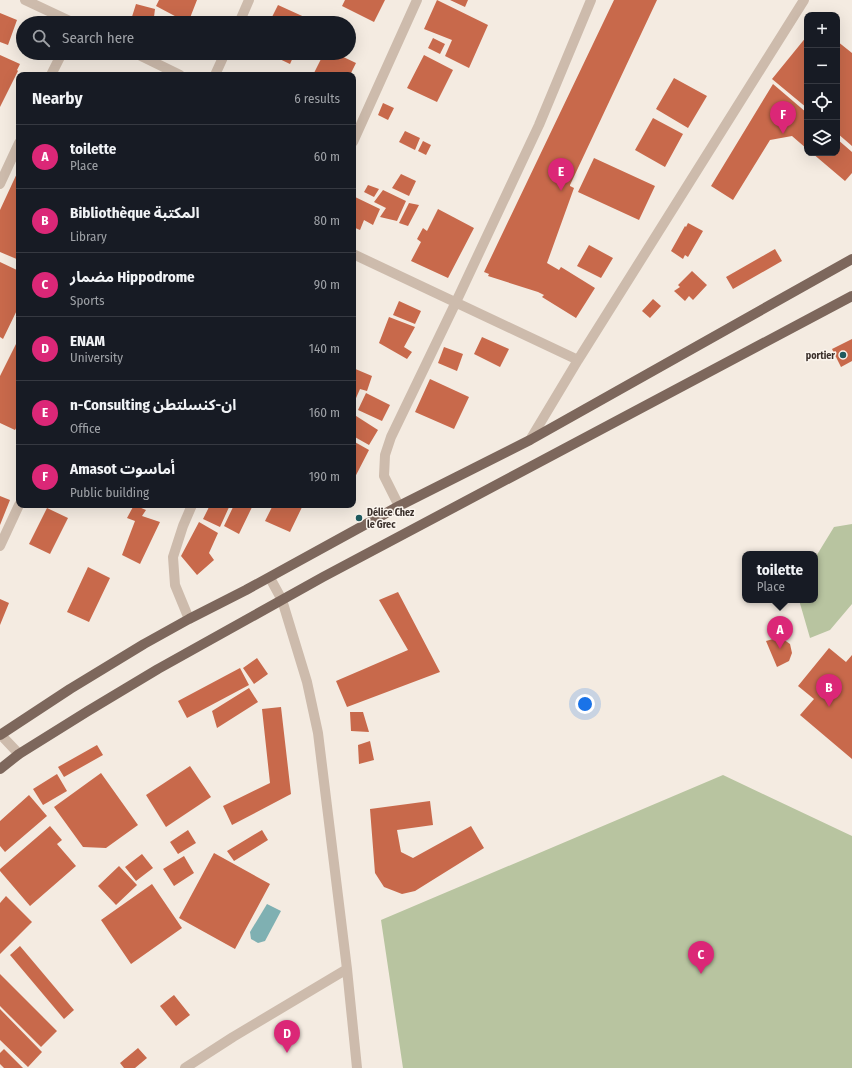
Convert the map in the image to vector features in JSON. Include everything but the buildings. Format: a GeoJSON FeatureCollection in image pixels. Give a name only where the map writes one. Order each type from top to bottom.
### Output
{"type":"FeatureCollection","features":[{"type":"Feature","properties":{"kind":"main road"},"geometry":{"type":"LineString","coordinates":[[0,734],[144,644],[189,619],[270,578],[399,506],[530,440],[852,259]]}},
{"type":"Feature","properties":{"kind":"main road"},"geometry":{"type":"LineString","coordinates":[[0,769],[19,754],[158,668],[330,573],[852,296]]}},
{"type":"Feature","properties":{"kind":"street"},"geometry":{"type":"LineString","coordinates":[[25,0],[59,16]]}},
{"type":"Feature","properties":{"kind":"street"},"geometry":{"type":"LineString","coordinates":[[242,16],[249,0]]}},
{"type":"Feature","properties":{"kind":"street"},"geometry":{"type":"LineString","coordinates":[[356,135],[417,0]]}},
{"type":"Feature","properties":{"kind":"street"},"geometry":{"type":"LineString","coordinates":[[399,506],[384,476],[385,455],[391,436],[539,125],[591,0]]}},
{"type":"Feature","properties":{"kind":"street"},"geometry":{"type":"LineString","coordinates":[[530,440],[578,360],[804,0]]}},
{"type":"Feature","properties":{"kind":"street"},"geometry":{"type":"LineString","coordinates":[[52,72],[58,60]]}},
{"type":"Feature","properties":{"kind":"street"},"geometry":{"type":"LineString","coordinates":[[149,60],[174,72]]}},
{"type":"Feature","properties":{"kind":"street"},"geometry":{"type":"LineString","coordinates":[[216,72],[222,60]]}},
{"type":"Feature","properties":{"kind":"street"},"geometry":{"type":"LineString","coordinates":[[0,184],[16,149]]}},
{"type":"Feature","properties":{"kind":"street"},"geometry":{"type":"LineString","coordinates":[[356,255],[578,360]]}},
{"type":"Feature","properties":{"kind":"street"},"geometry":{"type":"LineString","coordinates":[[0,546],[18,508]]}},
{"type":"Feature","properties":{"kind":"street"},"geometry":{"type":"LineString","coordinates":[[189,619],[175,585],[173,556],[191,508]]}},
{"type":"Feature","properties":{"kind":"street"},"geometry":{"type":"LineString","coordinates":[[270,578],[282,600],[306,682],[318,733],[348,969],[357,1068]]}},
{"type":"Feature","properties":{"kind":"street"},"geometry":{"type":"LineString","coordinates":[[0,734],[19,754]]}},
{"type":"Feature","properties":{"kind":"street"},"geometry":{"type":"LineString","coordinates":[[185,1068],[348,969]]}},
{"type":"Feature","properties":{"kind":"green space"},"geometry":{"type":"Polygon","coordinates":[[[852,524],[852,604],[830,630],[810,638],[800,603],[818,603],[818,553],[834,527],[852,524]]]}},
{"type":"Feature","properties":{"kind":"green space"},"geometry":{"type":"Polygon","coordinates":[[[723,775],[852,836],[852,1068],[403,1068],[381,920],[723,775]]]}},
{"type":"Feature","properties":{"kind":"water"},"geometry":{"type":"Polygon","coordinates":[[[267,904],[281,911],[265,941],[258,943],[251,939],[250,932],[267,904]]]}},
{"type":"Feature","properties":{"kind":"place","name":"Amasot أماسوت"},"geometry":{"type":"Point","coordinates":[783,134]}},
{"type":"Feature","properties":{"kind":"place","name":"n-Consulting ان-كنسلتطن"},"geometry":{"type":"Point","coordinates":[561,191]}},
{"type":"Feature","properties":{"kind":"place","name":"portier"},"geometry":{"type":"Point","coordinates":[843,355]}},
{"type":"Feature","properties":{"kind":"place","name":"Délice Chez le Grec"},"geometry":{"type":"Point","coordinates":[359,518]}},
{"type":"Feature","properties":{"kind":"place","name":"toilette"},"geometry":{"type":"Point","coordinates":[780,649]}},
{"type":"Feature","properties":{"kind":"place","name":"Bibliothèque المكتبة"},"geometry":{"type":"Point","coordinates":[829,707]}},
{"type":"Feature","properties":{"kind":"place","name":"مضمار Hippodrome"},"geometry":{"type":"Point","coordinates":[701,974]}},
{"type":"Feature","properties":{"kind":"place","name":"ENAM"},"geometry":{"type":"Point","coordinates":[287,1053]}}]}
